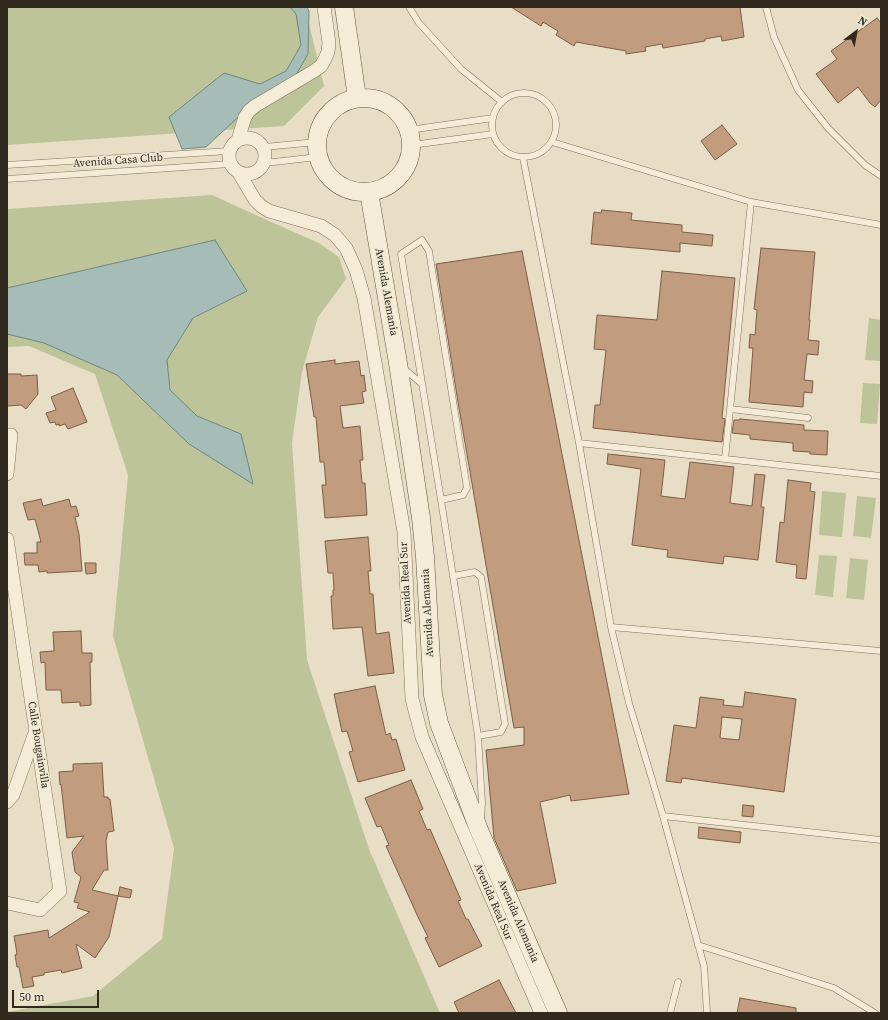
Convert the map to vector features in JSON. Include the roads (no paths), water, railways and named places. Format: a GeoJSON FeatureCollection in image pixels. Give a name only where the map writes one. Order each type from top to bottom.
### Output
{"type":"FeatureCollection","features":[{"type":"Feature","properties":{"kind":"street"},"geometry":{"type":"LineString","coordinates":[[238,140],[249,111],[254,106],[314,71],[321,66],[325,60],[329,43],[324,7]]}},
{"type":"Feature","properties":{"kind":"street"},"geometry":{"type":"LineString","coordinates":[[344,7],[357,98]]}},
{"type":"Feature","properties":{"kind":"street"},"geometry":{"type":"LineString","coordinates":[[357,98],[370,98],[383,102],[394,109],[403,118],[410,138],[410,159],[404,172],[394,182],[383,189],[369,192],[356,192],[343,188],[332,180],[323,170],[317,149],[319,129],[325,118],[334,108],[357,98]]}},
{"type":"Feature","properties":{"kind":"street"},"geometry":{"type":"LineString","coordinates":[[243,124],[253,138],[264,147],[266,155],[265,163],[261,169],[250,175],[233,162],[232,145],[238,140],[253,138]]}},
{"type":"Feature","properties":{"kind":"street","name":"Avenida Real Sur"},"geometry":{"type":"LineString","coordinates":[[233,162],[255,200],[261,206],[269,211],[321,226],[335,235],[346,248],[356,270],[364,298],[404,532],[412,699],[422,737],[541,1013]]}},
{"type":"Feature","properties":{"kind":"street"},"geometry":{"type":"LineString","coordinates":[[250,192],[255,173]]}},
{"type":"Feature","properties":{"kind":"street","name":"Avenida Alemania"},"geometry":{"type":"LineString","coordinates":[[369,192],[398,363],[424,549],[433,695],[440,723],[479,830],[558,1013]]}},
{"type":"Feature","properties":{"kind":"street"},"geometry":{"type":"LineString","coordinates":[[7,474],[11,435]]}},
{"type":"Feature","properties":{"kind":"street","name":"Calle Bougainvilla"},"geometry":{"type":"LineString","coordinates":[[7,539],[60,891],[40,910],[7,903]]}},
{"type":"Feature","properties":{"kind":"street"},"geometry":{"type":"LineString","coordinates":[[7,802],[14,795],[36,731]]}},
{"type":"Feature","properties":{"kind":"lane"},"geometry":{"type":"LineString","coordinates":[[409,7],[420,23],[461,69],[502,102]]}},
{"type":"Feature","properties":{"kind":"lane"},"geometry":{"type":"LineString","coordinates":[[766,7],[774,37],[798,90],[828,128],[865,165],[881,176]]}},
{"type":"Feature","properties":{"kind":"lane"},"geometry":{"type":"LineString","coordinates":[[518,93],[527,93],[536,95],[551,107],[557,124],[556,133],[552,142],[545,150],[535,156],[523,158],[513,156],[504,151],[497,143],[493,134],[492,118],[496,109],[502,102],[509,96],[518,93]]}},
{"type":"Feature","properties":{"kind":"lane"},"geometry":{"type":"LineString","coordinates":[[410,138],[492,118]]}},
{"type":"Feature","properties":{"kind":"lane"},"geometry":{"type":"LineString","coordinates":[[410,138],[493,134]]}},
{"type":"Feature","properties":{"kind":"lane"},"geometry":{"type":"LineString","coordinates":[[552,142],[751,202],[881,225]]}},
{"type":"Feature","properties":{"kind":"lane"},"geometry":{"type":"LineString","coordinates":[[264,147],[317,149]]}},
{"type":"Feature","properties":{"kind":"lane"},"geometry":{"type":"LineString","coordinates":[[265,163],[317,149]]}},
{"type":"Feature","properties":{"kind":"lane"},"geometry":{"type":"LineString","coordinates":[[523,158],[579,443],[611,627],[629,703],[663,816],[704,966],[707,1013]]}},
{"type":"Feature","properties":{"kind":"lane","name":"Avenida Casa Club"},"geometry":{"type":"LineString","coordinates":[[7,165],[233,162]]}},
{"type":"Feature","properties":{"kind":"lane","name":"Avenida Casa Club"},"geometry":{"type":"LineString","coordinates":[[7,179],[233,162]]}},
{"type":"Feature","properties":{"kind":"lane"},"geometry":{"type":"LineString","coordinates":[[725,459],[751,202]]}},
{"type":"Feature","properties":{"kind":"lane"},"geometry":{"type":"LineString","coordinates":[[441,500],[464,495],[467,488],[429,251],[422,240],[401,254],[441,500],[454,576],[478,736],[482,803],[482,815],[479,830]]}},
{"type":"Feature","properties":{"kind":"lane"},"geometry":{"type":"LineString","coordinates":[[398,363],[422,384]]}},
{"type":"Feature","properties":{"kind":"lane"},"geometry":{"type":"LineString","coordinates":[[730,409],[808,418]]}},
{"type":"Feature","properties":{"kind":"lane"},"geometry":{"type":"LineString","coordinates":[[579,443],[881,476]]}},
{"type":"Feature","properties":{"kind":"lane"},"geometry":{"type":"LineString","coordinates":[[454,576],[475,572],[481,577],[505,724],[501,732],[478,736]]}},
{"type":"Feature","properties":{"kind":"lane"},"geometry":{"type":"LineString","coordinates":[[611,627],[881,650]]}},
{"type":"Feature","properties":{"kind":"lane"},"geometry":{"type":"LineString","coordinates":[[663,816],[881,840]]}},
{"type":"Feature","properties":{"kind":"lane"},"geometry":{"type":"LineString","coordinates":[[698,945],[834,988],[875,1013]]}},
{"type":"Feature","properties":{"kind":"lane"},"geometry":{"type":"LineString","coordinates":[[670,1013],[678,982]]}},
{"type":"Feature","properties":{"kind":"water"},"geometry":{"type":"Polygon","coordinates":[[[290,7],[307,7],[309,11],[308,54],[296,75],[249,107],[206,147],[182,149],[169,117],[224,73],[260,84],[286,71],[301,45],[296,14],[290,7]]]}},
{"type":"Feature","properties":{"kind":"water"},"geometry":{"type":"Polygon","coordinates":[[[215,240],[247,291],[193,318],[167,360],[170,390],[197,416],[241,434],[253,484],[189,444],[117,375],[44,343],[7,334],[7,288],[215,240]]]}}]}
